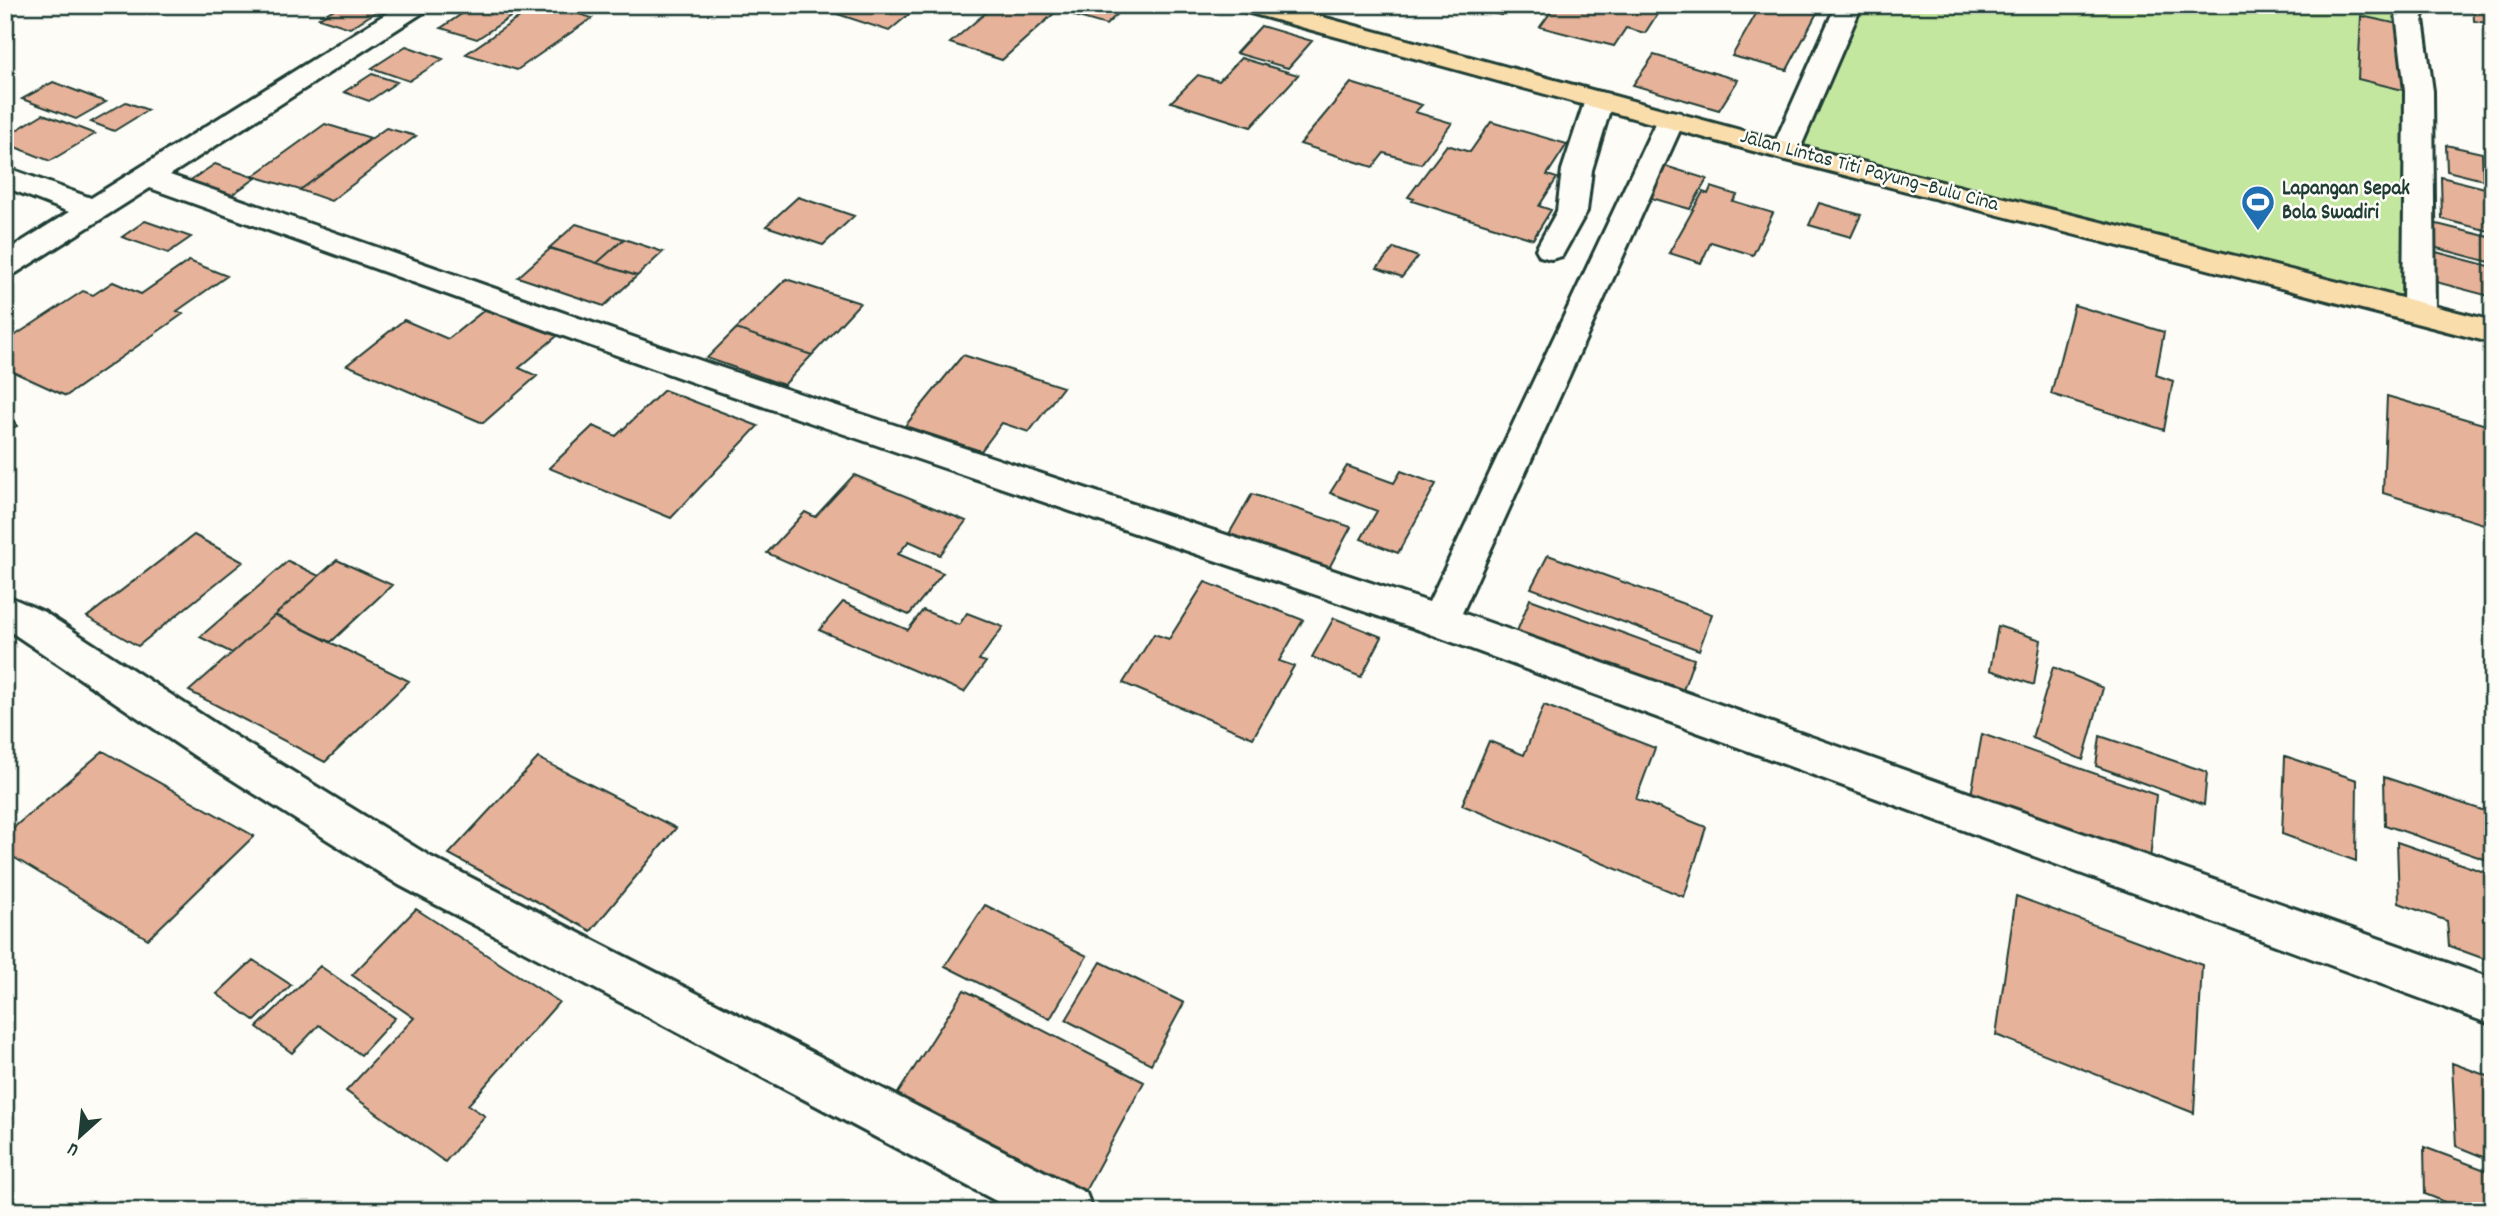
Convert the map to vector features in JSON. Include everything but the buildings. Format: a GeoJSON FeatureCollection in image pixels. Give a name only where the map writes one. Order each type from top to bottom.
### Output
{"type":"FeatureCollection","features":[{"type":"Feature","properties":{"kind":"main road","name":"Jalan Lintas Titi Payung–Bulu Cina"},"geometry":{"type":"LineString","coordinates":[[1252,6],[1785,151],[2493,332]]}},
{"type":"Feature","properties":{"kind":"street"},"geometry":{"type":"LineString","coordinates":[[5,265],[418,5]]}},
{"type":"Feature","properties":{"kind":"street"},"geometry":{"type":"LineString","coordinates":[[1785,151],[1849,5]]}},
{"type":"Feature","properties":{"kind":"street"},"geometry":{"type":"LineString","coordinates":[[2408,5],[2419,91],[2419,312]]}},
{"type":"Feature","properties":{"kind":"street"},"geometry":{"type":"LineString","coordinates":[[1551,249],[1573,211],[1577,170],[1599,100]]}},
{"type":"Feature","properties":{"kind":"street"},"geometry":{"type":"LineString","coordinates":[[1439,621],[1671,119]]}},
{"type":"Feature","properties":{"kind":"street"},"geometry":{"type":"LineString","coordinates":[[5,176],[93,210]]}},
{"type":"Feature","properties":{"kind":"street"},"geometry":{"type":"LineString","coordinates":[[148,177],[702,373],[1439,621],[2493,1002]]}},
{"type":"Feature","properties":{"kind":"street"},"geometry":{"type":"LineString","coordinates":[[5,610],[30,623],[210,743],[415,871],[1068,1211]]}},
{"type":"Feature","properties":{"kind":"green space","name":"Lapangan Sepak Bola Swadiri"},"geometry":{"type":"Polygon","coordinates":[[[1842,5],[2400,5],[2419,312],[1785,151],[1842,5]]]}},
{"type":"Feature","properties":{"kind":"place","name":"Lapangan Sepak Bola Swadiri"},"geometry":{"type":"Point","coordinates":[2258,232]}}]}
